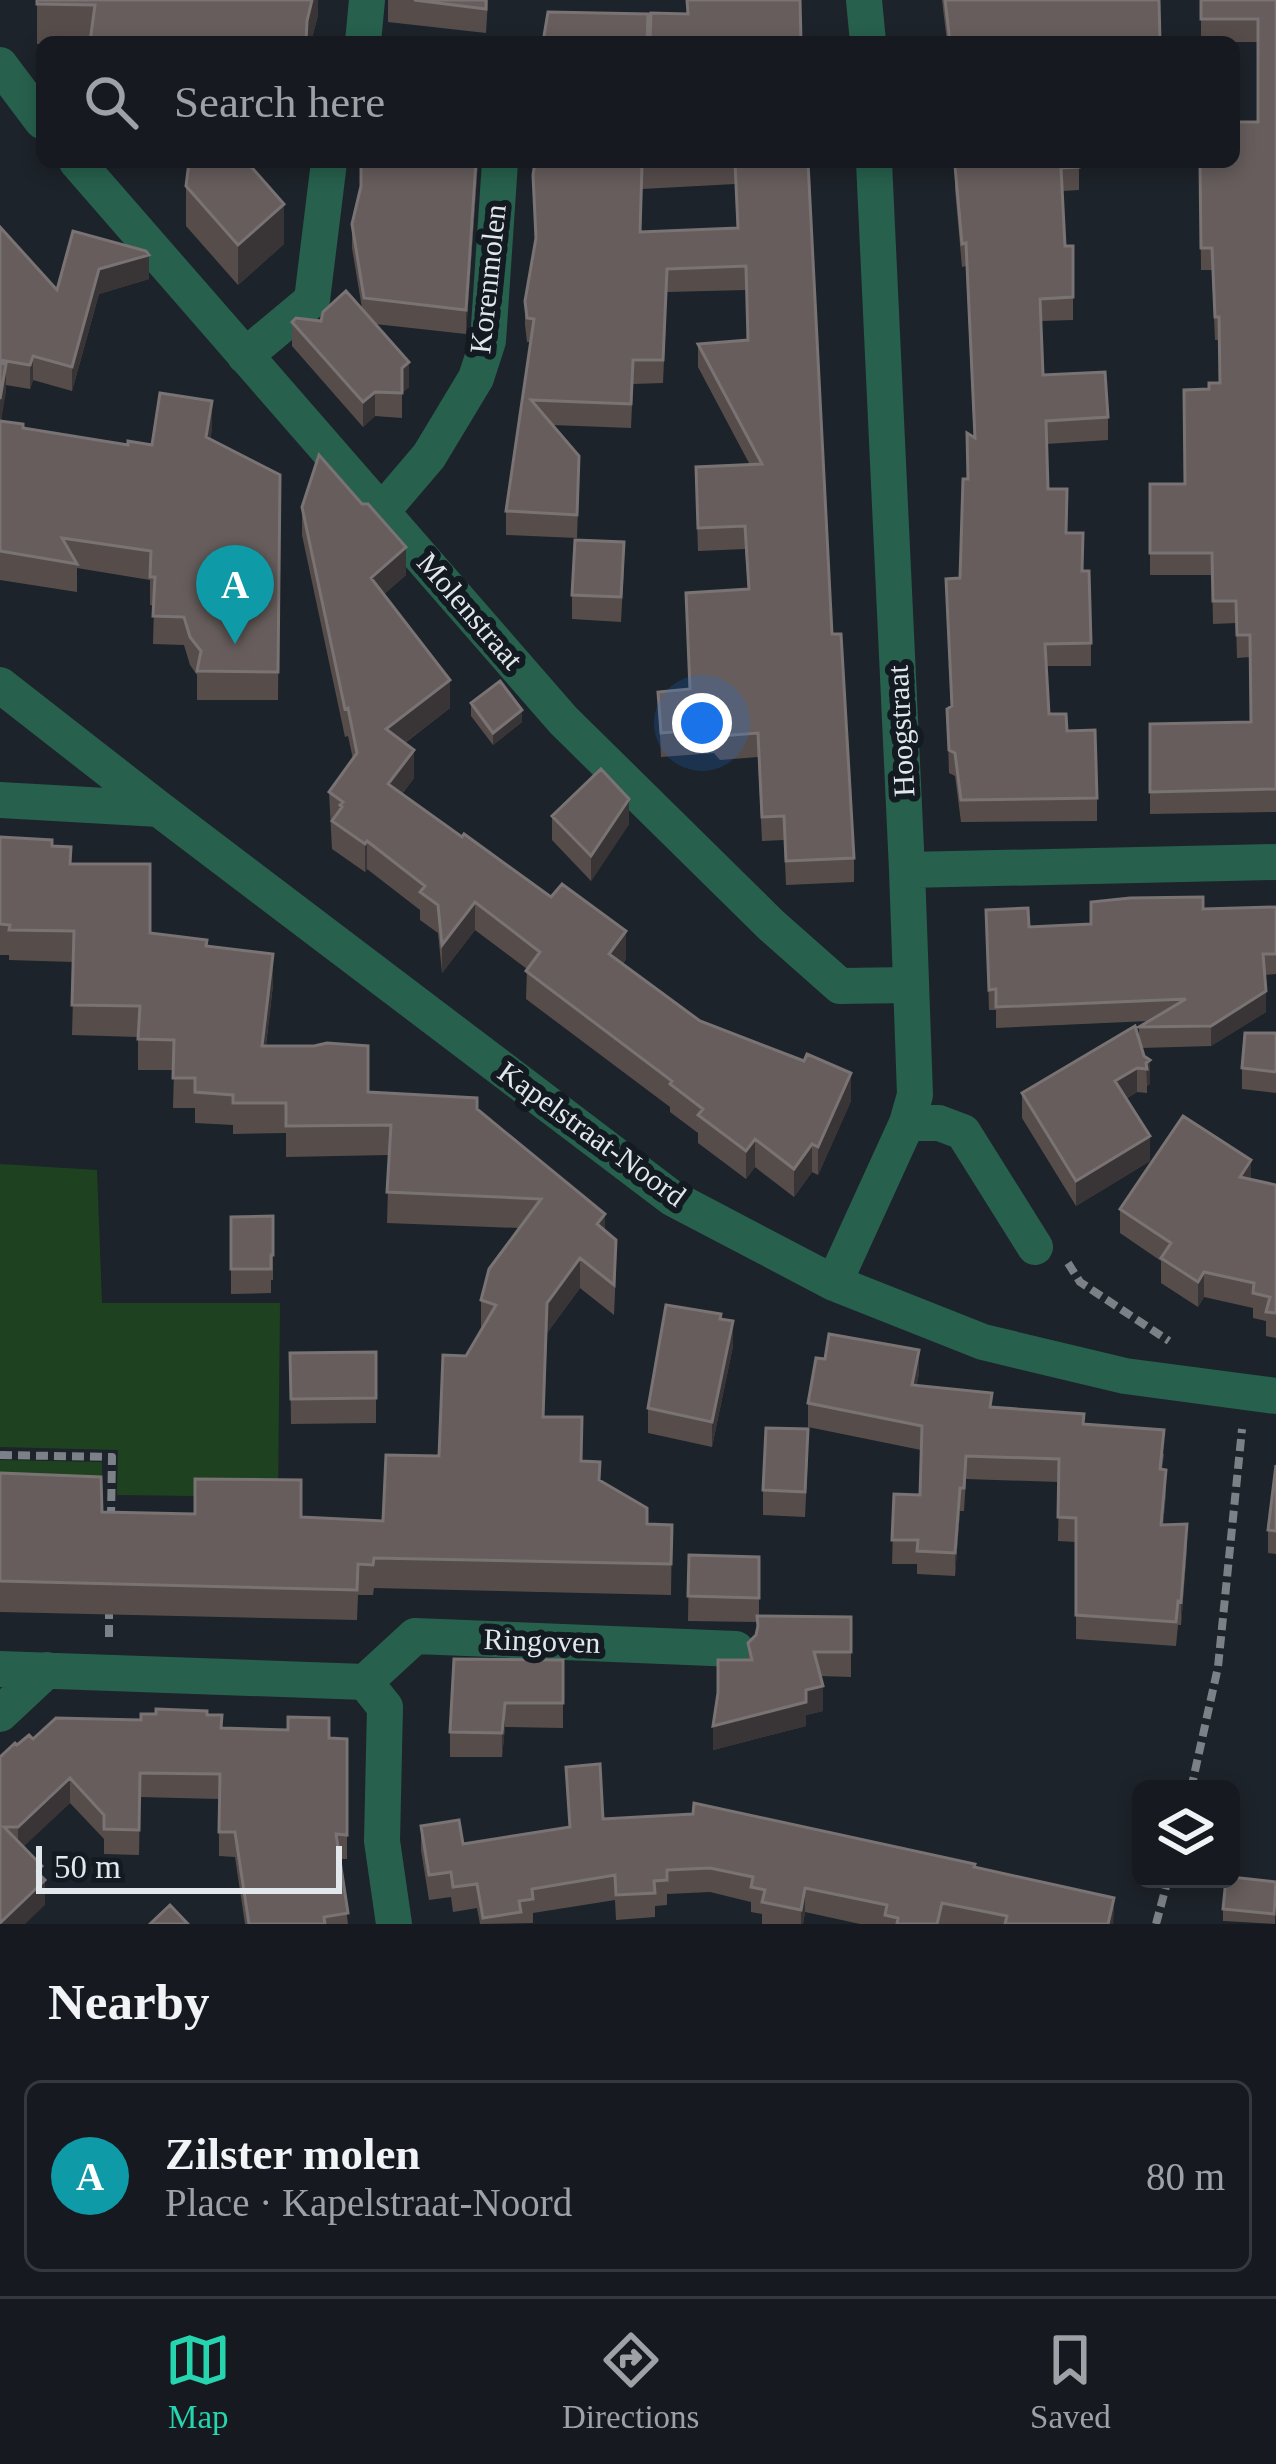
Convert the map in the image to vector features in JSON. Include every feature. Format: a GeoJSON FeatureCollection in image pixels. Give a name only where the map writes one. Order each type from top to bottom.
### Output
{"type":"FeatureCollection","features":[{"type":"Feature","properties":{"kind":"street"},"geometry":{"type":"LineString","coordinates":[[364,36],[367,0]]}},
{"type":"Feature","properties":{"kind":"street"},"geometry":{"type":"LineString","coordinates":[[864,0],[867,36]]}},
{"type":"Feature","properties":{"kind":"street"},"geometry":{"type":"LineString","coordinates":[[0,65],[36,113]]}},
{"type":"Feature","properties":{"kind":"street","name":"Molenstraat"},"geometry":{"type":"LineString","coordinates":[[82,168],[563,719],[770,925],[840,986],[910,985]]}},
{"type":"Feature","properties":{"kind":"street"},"geometry":{"type":"LineString","coordinates":[[245,356],[312,300],[328,168]]}},
{"type":"Feature","properties":{"kind":"street","name":"Korenmolen"},"geometry":{"type":"LineString","coordinates":[[383,510],[429,456],[476,378],[488,341],[500,168]]}},
{"type":"Feature","properties":{"kind":"street","name":"Hoogstraat"},"geometry":{"type":"LineString","coordinates":[[834,1283],[907,1123],[914,1095],[908,869],[874,168]]}},
{"type":"Feature","properties":{"kind":"street","name":"Kapelstraat-Noord"},"geometry":{"type":"LineString","coordinates":[[0,685],[672,1198],[834,1283],[982,1342],[1125,1376],[1261,1394]]}},
{"type":"Feature","properties":{"kind":"street"},"geometry":{"type":"LineString","coordinates":[[0,800],[159,809]]}},
{"type":"Feature","properties":{"kind":"street"},"geometry":{"type":"LineString","coordinates":[[908,869],[1276,862]]}},
{"type":"Feature","properties":{"kind":"street"},"geometry":{"type":"LineString","coordinates":[[907,1123],[939,1123],[963,1132],[1035,1247]]}},
{"type":"Feature","properties":{"kind":"street","name":"Ringoven"},"geometry":{"type":"LineString","coordinates":[[364,1682],[415,1636],[736,1648]]}},
{"type":"Feature","properties":{"kind":"street"},"geometry":{"type":"LineString","coordinates":[[0,1669],[364,1682],[385,1707],[382,1841],[394,1924]]}},
{"type":"Feature","properties":{"kind":"street"},"geometry":{"type":"LineString","coordinates":[[0,1714],[47,1670]]}},
{"type":"Feature","properties":{"kind":"path"},"geometry":{"type":"LineString","coordinates":[[1035,1247],[1053,1238],[1080,1282],[1172,1343]]}},
{"type":"Feature","properties":{"kind":"path"},"geometry":{"type":"LineString","coordinates":[[1193,1780],[1218,1667],[1261,1394]]}},
{"type":"Feature","properties":{"kind":"path"},"geometry":{"type":"LineString","coordinates":[[0,1455],[112,1457],[111,1536]]}},
{"type":"Feature","properties":{"kind":"path"},"geometry":{"type":"LineString","coordinates":[[108,1671],[110,1604]]}},
{"type":"Feature","properties":{"kind":"path"},"geometry":{"type":"LineString","coordinates":[[1156,1924],[1166,1888]]}},
{"type":"Feature","properties":{"kind":"green space"},"geometry":{"type":"Polygon","coordinates":[[[0,1164],[97,1170],[102,1303],[280,1303],[278,1497],[117,1495],[118,1450],[0,1447],[0,1164]]]}},
{"type":"Feature","properties":{"kind":"green space"},"geometry":{"type":"Polygon","coordinates":[[[0,1460],[102,1462],[102,1494],[0,1493],[0,1460]]]}},
{"type":"Feature","properties":{"kind":"building"},"geometry":{"type":"Polygon","coordinates":[[[37,0],[312,0],[306,36],[91,36],[95,5],[37,4],[37,0]]]}},
{"type":"Feature","properties":{"kind":"building"},"geometry":{"type":"Polygon","coordinates":[[[414,0],[486,0],[486,9],[414,0]]]}},
{"type":"Feature","properties":{"kind":"building"},"geometry":{"type":"Polygon","coordinates":[[[687,0],[800,0],[801,36],[650,36],[651,13],[688,14],[687,0]]]}},
{"type":"Feature","properties":{"kind":"building"},"geometry":{"type":"Polygon","coordinates":[[[945,0],[1159,0],[1160,36],[949,36],[945,0]]]}},
{"type":"Feature","properties":{"kind":"building"},"geometry":{"type":"Polygon","coordinates":[[[1201,0],[1276,0],[1276,789],[1150,792],[1150,724],[1251,722],[1250,635],[1237,635],[1236,601],[1213,601],[1212,553],[1150,553],[1150,484],[1185,484],[1184,390],[1209,389],[1209,383],[1220,383],[1212,248],[1201,248],[1200,168],[1240,168],[1240,122],[1258,122],[1258,19],[1201,19],[1201,0]]]}},
{"type":"Feature","properties":{"kind":"building"},"geometry":{"type":"Polygon","coordinates":[[[548,12],[648,14],[647,36],[544,36],[548,12]]]}},
{"type":"Feature","properties":{"kind":"building"},"geometry":{"type":"Polygon","coordinates":[[[188,168],[252,168],[284,204],[238,245],[186,186],[188,168]]]}},
{"type":"Feature","properties":{"kind":"building"},"geometry":{"type":"Polygon","coordinates":[[[361,168],[476,168],[466,310],[364,298],[352,224],[361,168]]]}},
{"type":"Feature","properties":{"kind":"building"},"geometry":{"type":"Polygon","coordinates":[[[534,168],[642,168],[640,232],[738,228],[735,168],[808,168],[832,634],[841,634],[854,858],[786,861],[784,816],[762,817],[758,733],[720,736],[714,729],[661,733],[658,692],[690,689],[686,593],[749,589],[745,526],[698,528],[696,467],[762,464],[698,344],[748,340],[746,266],[667,269],[663,360],[633,360],[631,404],[531,400],[579,456],[577,515],[506,511],[534,319],[527,318],[525,301],[536,238],[534,168]]]}},
{"type":"Feature","properties":{"kind":"building"},"geometry":{"type":"Polygon","coordinates":[[[955,168],[1061,168],[1065,246],[1073,246],[1073,297],[1040,299],[1043,375],[1105,372],[1108,417],[1046,421],[1048,489],[1067,489],[1066,533],[1083,533],[1082,571],[1089,571],[1091,643],[1045,644],[1049,714],[1066,714],[1067,731],[1095,730],[1097,798],[961,800],[955,753],[949,750],[947,709],[952,706],[946,579],[960,578],[967,433],[975,438],[966,243],[962,244],[955,168]]]}},
{"type":"Feature","properties":{"kind":"building"},"geometry":{"type":"Polygon","coordinates":[[[0,227],[57,290],[73,231],[149,255],[99,269],[72,367],[33,356],[30,365],[0,360],[0,227]]]}},
{"type":"Feature","properties":{"kind":"building"},"geometry":{"type":"Polygon","coordinates":[[[346,291],[409,362],[402,368],[402,393],[375,392],[363,402],[292,322],[296,318],[321,321],[323,312],[346,291]]]}},
{"type":"Feature","properties":{"kind":"building"},"geometry":{"type":"Polygon","coordinates":[[[0,363],[6,364],[0,399],[0,363]]]}},
{"type":"Feature","properties":{"kind":"building"},"geometry":{"type":"Polygon","coordinates":[[[160,393],[212,401],[206,437],[280,475],[278,672],[197,671],[201,651],[184,617],[153,616],[151,551],[62,538],[77,564],[0,551],[0,421],[128,445],[128,441],[152,445],[160,393]]]}},
{"type":"Feature","properties":{"kind":"building"},"geometry":{"type":"Polygon","coordinates":[[[319,455],[406,547],[371,578],[450,680],[386,729],[414,750],[388,784],[551,897],[562,884],[626,931],[609,954],[700,1021],[804,1061],[807,1054],[851,1073],[818,1147],[812,1144],[794,1169],[755,1139],[746,1151],[698,1115],[703,1109],[672,1081],[526,971],[540,952],[475,902],[442,945],[438,905],[420,892],[425,886],[367,841],[332,821],[343,802],[329,792],[357,753],[302,507],[319,455]]]}},
{"type":"Feature","properties":{"kind":"building"},"geometry":{"type":"Polygon","coordinates":[[[575,540],[624,542],[621,597],[572,595],[575,540]]]}},
{"type":"Feature","properties":{"kind":"building"},"geometry":{"type":"Polygon","coordinates":[[[500,681],[522,710],[493,733],[471,703],[500,681]]]}},
{"type":"Feature","properties":{"kind":"building"},"geometry":{"type":"Polygon","coordinates":[[[601,769],[629,799],[591,856],[552,816],[601,769]]]}},
{"type":"Feature","properties":{"kind":"building"},"geometry":{"type":"Polygon","coordinates":[[[0,837],[52,840],[52,846],[71,847],[70,864],[150,864],[150,933],[273,954],[262,1046],[368,1046],[368,1092],[477,1098],[477,1109],[605,1214],[597,1224],[616,1240],[614,1285],[580,1258],[547,1303],[543,1417],[582,1417],[581,1461],[600,1462],[599,1480],[647,1508],[647,1524],[672,1525],[671,1564],[374,1558],[373,1565],[358,1564],[357,1590],[0,1581],[0,1473],[101,1477],[102,1512],[195,1514],[195,1479],[301,1480],[301,1517],[383,1521],[386,1455],[439,1456],[443,1355],[466,1356],[496,1305],[481,1300],[489,1269],[541,1199],[387,1192],[391,1125],[286,1126],[286,1103],[233,1103],[233,1095],[195,1092],[195,1078],[173,1078],[174,1040],[138,1039],[140,1006],[72,1005],[74,931],[9,930],[10,925],[0,924],[0,837]]]}},
{"type":"Feature","properties":{"kind":"building"},"geometry":{"type":"Polygon","coordinates":[[[1203,897],[1203,909],[1276,907],[1276,954],[1263,954],[1266,991],[1211,1026],[1139,1027],[1186,999],[996,1007],[996,989],[989,990],[986,910],[1028,908],[1029,927],[1091,924],[1091,902],[1203,897]]]}},
{"type":"Feature","properties":{"kind":"building"},"geometry":{"type":"Polygon","coordinates":[[[1135,1026],[1144,1056],[1150,1060],[1147,1069],[1137,1068],[1115,1081],[1150,1136],[1076,1181],[1022,1093],[1135,1026]]]}},
{"type":"Feature","properties":{"kind":"building"},"geometry":{"type":"Polygon","coordinates":[[[1245,1033],[1276,1033],[1276,1072],[1242,1068],[1245,1033]]]}},
{"type":"Feature","properties":{"kind":"building"},"geometry":{"type":"Polygon","coordinates":[[[1183,1116],[1251,1160],[1240,1177],[1276,1185],[1276,1313],[1266,1312],[1270,1297],[1253,1293],[1254,1283],[1204,1272],[1198,1282],[1161,1258],[1171,1243],[1120,1209],[1183,1116]]]}},
{"type":"Feature","properties":{"kind":"building"},"geometry":{"type":"Polygon","coordinates":[[[273,1216],[271,1269],[231,1269],[231,1217],[273,1216]]]}},
{"type":"Feature","properties":{"kind":"building"},"geometry":{"type":"Polygon","coordinates":[[[666,1305],[721,1314],[720,1319],[733,1321],[712,1422],[648,1408],[666,1305]]]}},
{"type":"Feature","properties":{"kind":"building"},"geometry":{"type":"Polygon","coordinates":[[[829,1334],[919,1350],[912,1385],[992,1393],[990,1407],[1084,1414],[1083,1424],[1164,1430],[1161,1525],[1187,1524],[1176,1622],[1076,1615],[1076,1518],[1058,1517],[1059,1459],[966,1456],[955,1553],[917,1551],[918,1540],[892,1540],[894,1494],[920,1495],[922,1426],[808,1403],[816,1358],[825,1359],[829,1334]]]}},
{"type":"Feature","properties":{"kind":"building"},"geometry":{"type":"Polygon","coordinates":[[[376,1352],[376,1398],[291,1399],[290,1353],[376,1352]]]}},
{"type":"Feature","properties":{"kind":"building"},"geometry":{"type":"Polygon","coordinates":[[[766,1428],[808,1429],[805,1492],[763,1490],[766,1428]]]}},
{"type":"Feature","properties":{"kind":"building"},"geometry":{"type":"Polygon","coordinates":[[[1276,1465],[1276,1531],[1268,1530],[1276,1465]]]}},
{"type":"Feature","properties":{"kind":"building"},"geometry":{"type":"Polygon","coordinates":[[[689,1555],[759,1557],[759,1598],[688,1596],[689,1555]]]}},
{"type":"Feature","properties":{"kind":"building"},"geometry":{"type":"Polygon","coordinates":[[[757,1616],[851,1617],[851,1652],[814,1652],[823,1686],[806,1690],[806,1702],[713,1726],[718,1660],[752,1660],[748,1643],[756,1635],[757,1616]]]}},
{"type":"Feature","properties":{"kind":"building"},"geometry":{"type":"Polygon","coordinates":[[[454,1659],[563,1660],[563,1703],[505,1703],[502,1733],[450,1732],[454,1659]]]}},
{"type":"Feature","properties":{"kind":"building"},"geometry":{"type":"Polygon","coordinates":[[[156,1709],[222,1715],[221,1728],[288,1730],[288,1717],[329,1718],[329,1738],[347,1739],[347,1835],[336,1834],[348,1913],[324,1917],[325,1924],[249,1924],[235,1832],[219,1832],[220,1774],[140,1773],[139,1830],[104,1829],[104,1815],[70,1778],[18,1827],[4,1827],[42,1866],[37,1872],[45,1880],[0,1923],[0,1757],[29,1735],[33,1739],[56,1718],[141,1720],[141,1714],[156,1714],[156,1709]]]}},
{"type":"Feature","properties":{"kind":"building"},"geometry":{"type":"Polygon","coordinates":[[[600,1764],[603,1819],[693,1814],[694,1803],[1114,1898],[1108,1924],[1005,1924],[1007,1916],[942,1903],[937,1924],[897,1924],[898,1918],[885,1915],[887,1905],[805,1888],[801,1910],[762,1902],[765,1890],[751,1887],[753,1877],[710,1868],[667,1870],[667,1880],[654,1881],[655,1893],[616,1895],[615,1875],[532,1889],[533,1899],[519,1901],[521,1912],[483,1918],[477,1884],[453,1887],[451,1872],[429,1875],[421,1826],[459,1820],[463,1844],[570,1827],[566,1767],[600,1764]]]}},
{"type":"Feature","properties":{"kind":"building"},"geometry":{"type":"Polygon","coordinates":[[[1240,1878],[1276,1882],[1274,1914],[1223,1909],[1225,1888],[1240,1888],[1240,1878]]]}},
{"type":"Feature","properties":{"kind":"building"},"geometry":{"type":"Polygon","coordinates":[[[170,1905],[188,1924],[150,1924],[170,1905]]]}},
{"type":"Feature","properties":{"kind":"place","name":"Zilster molen"},"geometry":{"type":"Point","coordinates":[235,644]}}]}
